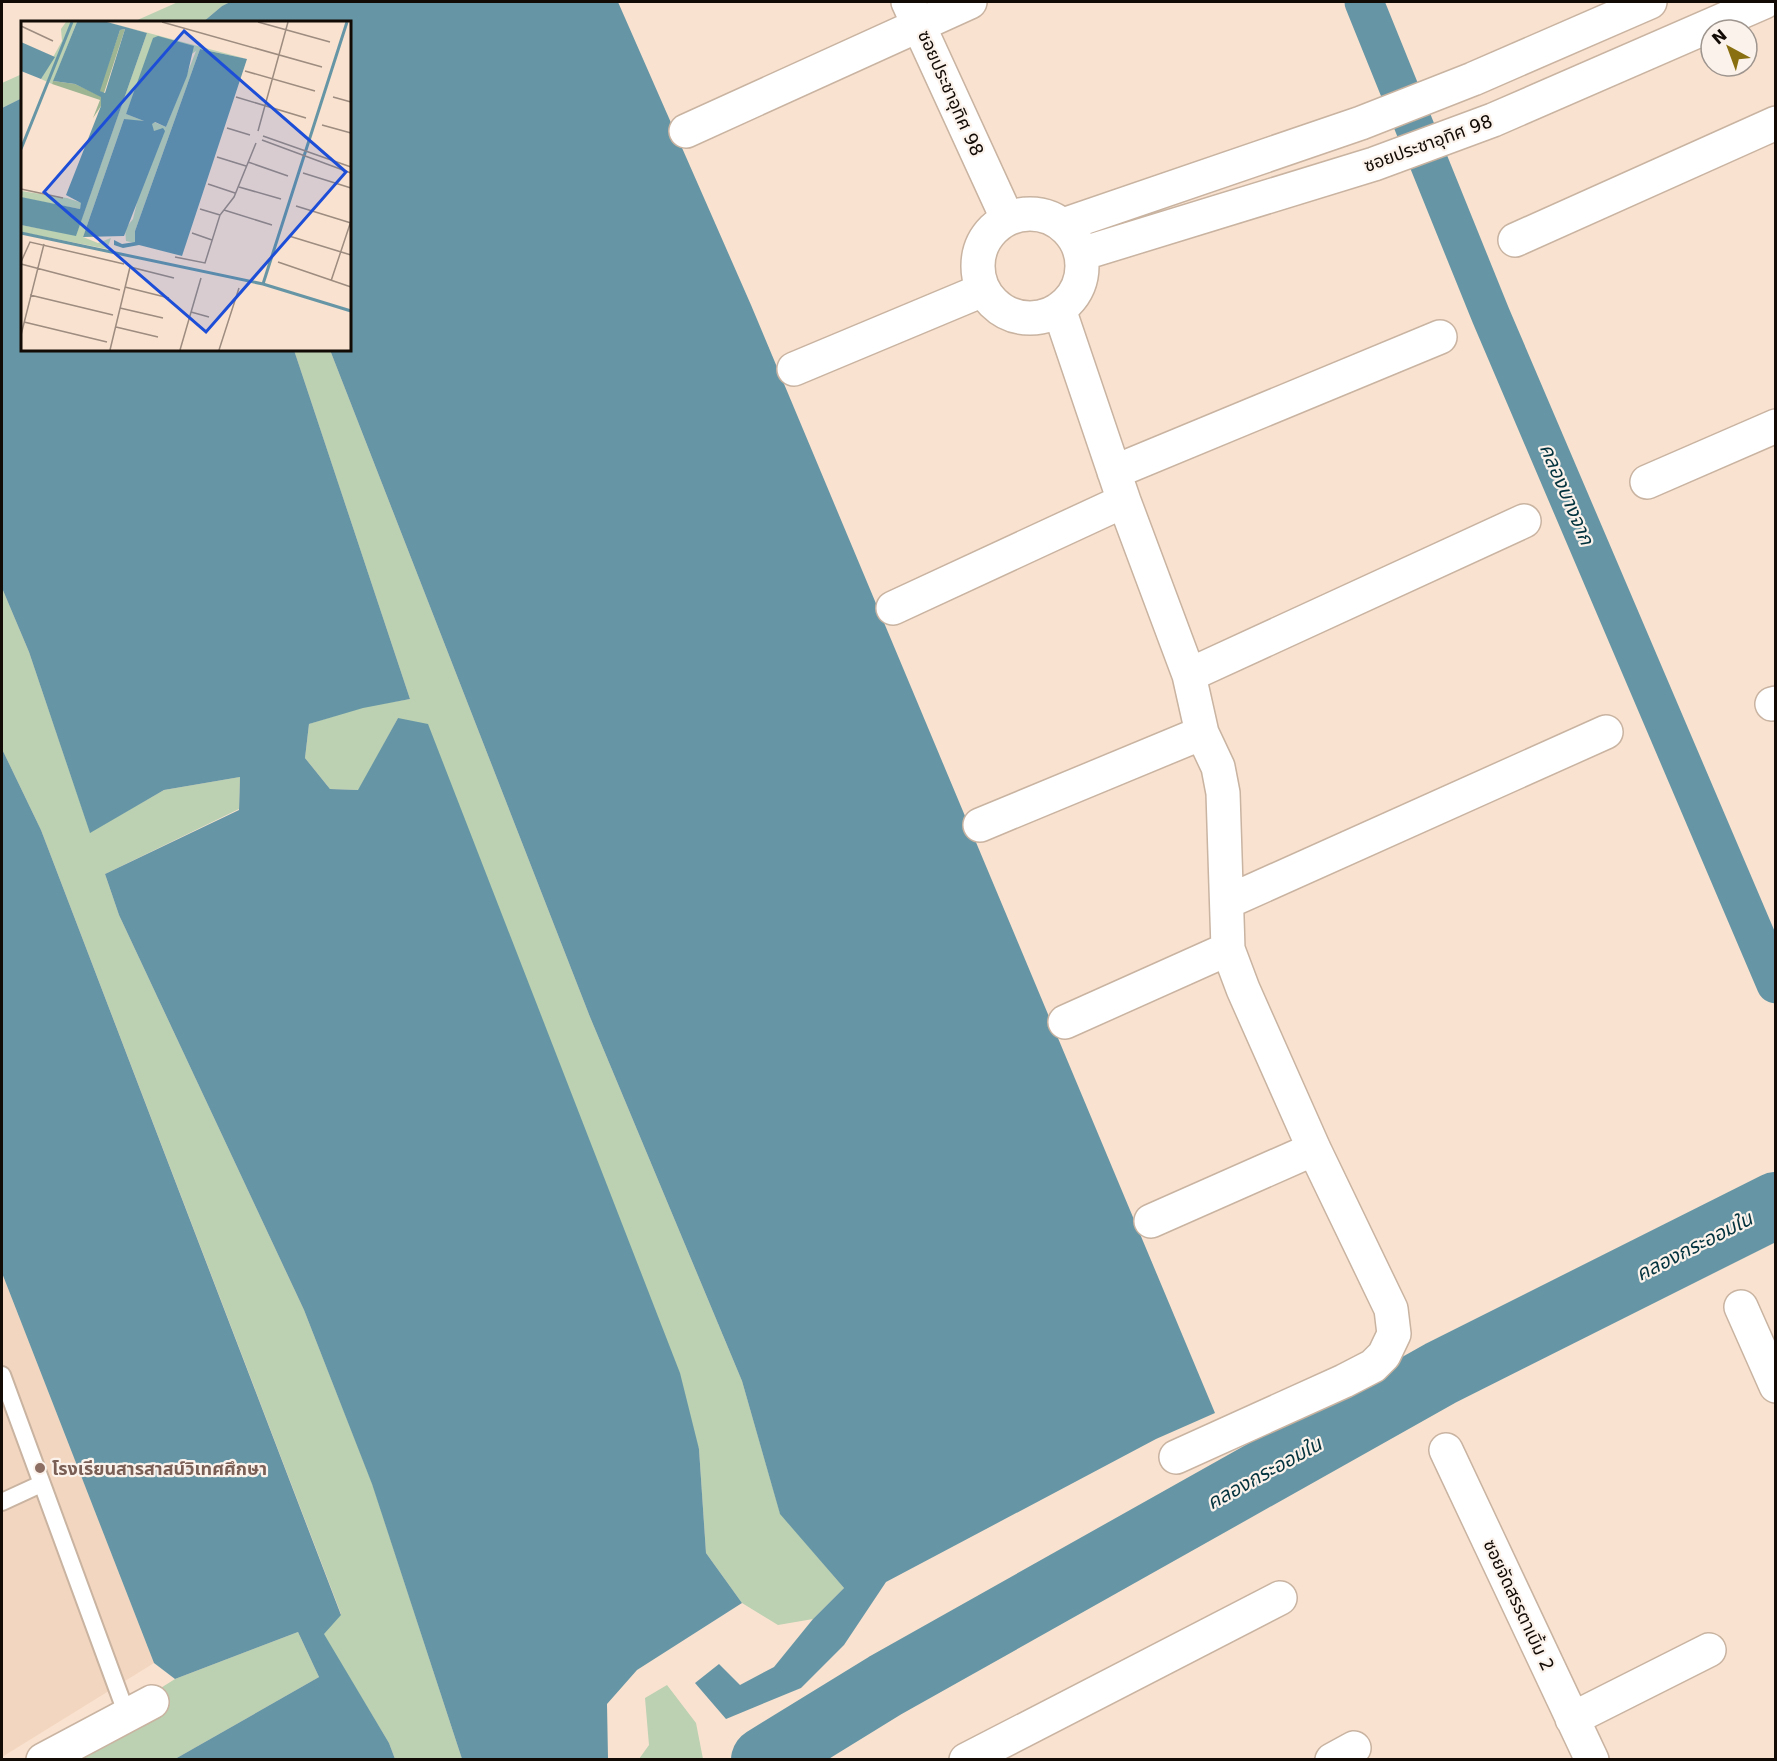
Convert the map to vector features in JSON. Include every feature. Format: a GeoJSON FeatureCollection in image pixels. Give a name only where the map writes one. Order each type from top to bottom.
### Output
{"type":"FeatureCollection","features":[{"type":"Feature","properties":{"kind":"street"},"geometry":{"type":"LineString","coordinates":[[686,131],[914,13],[970,2]]}},
{"type":"Feature","properties":{"kind":"street"},"geometry":{"type":"LineString","coordinates":[[1062,225],[1361,123],[1473,79],[1650,2]]}},
{"type":"Feature","properties":{"kind":"street","name":"ซอยประชาอุทิศ 98"},"geometry":{"type":"LineString","coordinates":[[1081,254],[1374,164],[1493,120],[1764,2]]}},
{"type":"Feature","properties":{"kind":"street","name":"ซอยประชาอุทิศ 98"},"geometry":{"type":"LineString","coordinates":[[914,13],[1007,218]]}},
{"type":"Feature","properties":{"kind":"street"},"geometry":{"type":"LineString","coordinates":[[1515,240],[1776,123]]}},
{"type":"Feature","properties":{"kind":"street"},"geometry":{"type":"LineString","coordinates":[[1027,213],[1047,216],[1062,225],[1075,238],[1081,254],[1082,272],[1074,293],[1059,309],[1038,317],[1016,316],[997,307],[983,290],[977,268],[981,248],[991,231],[1007,218],[1027,213]]}},
{"type":"Feature","properties":{"kind":"street"},"geometry":{"type":"LineString","coordinates":[[794,369],[983,290]]}},
{"type":"Feature","properties":{"kind":"street"},"geometry":{"type":"LineString","coordinates":[[1059,309],[1119,487],[1189,675],[1203,733],[1218,767],[1223,793],[1228,949],[1243,989],[1314,1149],[1391,1309],[1394,1334],[1384,1355],[1373,1366],[1344,1382],[1176,1457]]}},
{"type":"Feature","properties":{"kind":"street"},"geometry":{"type":"LineString","coordinates":[[892,608],[1119,487],[1440,337]]}},
{"type":"Feature","properties":{"kind":"street"},"geometry":{"type":"LineString","coordinates":[[1647,482],[1776,426]]}},
{"type":"Feature","properties":{"kind":"street"},"geometry":{"type":"LineString","coordinates":[[1189,675],[1524,521]]}},
{"type":"Feature","properties":{"kind":"street"},"geometry":{"type":"LineString","coordinates":[[1227,902],[1606,732]]}},
{"type":"Feature","properties":{"kind":"street"},"geometry":{"type":"LineString","coordinates":[[980,825],[1203,733]]}},
{"type":"Feature","properties":{"kind":"street"},"geometry":{"type":"LineString","coordinates":[[1065,1022],[1228,949]]}},
{"type":"Feature","properties":{"kind":"street"},"geometry":{"type":"LineString","coordinates":[[1150,1221],[1314,1149]]}},
{"type":"Feature","properties":{"kind":"street"},"geometry":{"type":"LineString","coordinates":[[1741,1307],[1776,1386]]}},
{"type":"Feature","properties":{"kind":"street","name":"ซอยจัดสรรตาเบิ้ม 2"},"geometry":{"type":"LineString","coordinates":[[1446,1450],[1592,1760]]}},
{"type":"Feature","properties":{"kind":"street"},"geometry":{"type":"LineString","coordinates":[[966,1760],[1280,1598]]}},
{"type":"Feature","properties":{"kind":"street"},"geometry":{"type":"LineString","coordinates":[[1572,1719],[1709,1650]]}},
{"type":"Feature","properties":{"kind":"street"},"geometry":{"type":"LineString","coordinates":[[43,1760],[139,1709]]}},
{"type":"Feature","properties":{"kind":"lane"},"geometry":{"type":"LineString","coordinates":[[2,1375],[41,1484],[139,1709]]}},
{"type":"Feature","properties":{"kind":"lane"},"geometry":{"type":"LineString","coordinates":[[2,1502],[41,1484]]}},
{"type":"Feature","properties":{"kind":"shaded area","name":"โรงเรียนสารสาสน์วิเทศศึกษา"},"geometry":{"type":"Polygon","coordinates":[[[2,1273],[154,1663],[2,1757],[2,1273]]]}},
{"type":"Feature","properties":{"kind":"green space"},"geometry":{"type":"Polygon","coordinates":[[[178,2],[230,2],[204,21],[135,21],[178,2]]]}},
{"type":"Feature","properties":{"kind":"green space"},"geometry":{"type":"Polygon","coordinates":[[[21,74],[21,98],[2,108],[2,83],[21,74]]]}},
{"type":"Feature","properties":{"kind":"green space"},"geometry":{"type":"Polygon","coordinates":[[[294,351],[330,351],[590,1017],[742,1381],[780,1513],[844,1588],[813,1619],[778,1625],[742,1603],[706,1553],[699,1449],[398,718],[359,790],[330,789],[305,758],[309,724],[363,707],[410,699],[294,351]]]}},
{"type":"Feature","properties":{"kind":"green space"},"geometry":{"type":"Polygon","coordinates":[[[2,588],[29,652],[90,832],[164,790],[240,777],[239,809],[105,874],[119,915],[304,1310],[372,1483],[462,1759],[395,1759],[389,1743],[323,1634],[341,1614],[41,830],[2,749],[2,588]]]}},
{"type":"Feature","properties":{"kind":"green space"},"geometry":{"type":"Polygon","coordinates":[[[298,1632],[319,1677],[175,1759],[47,1760],[175,1679],[298,1632]]]}},
{"type":"Feature","properties":{"kind":"green space"},"geometry":{"type":"Polygon","coordinates":[[[667,1685],[696,1723],[703,1759],[639,1759],[649,1745],[645,1698],[667,1685]]]}},
{"type":"Feature","properties":{"kind":"water"},"geometry":{"type":"Polygon","coordinates":[[[230,2],[618,2],[751,305],[1215,1413],[1156,1439],[886,1582],[844,1645],[801,1688],[726,1719],[695,1683],[719,1664],[740,1685],[774,1667],[813,1619],[844,1588],[780,1514],[742,1381],[590,1017],[330,351],[351,351],[351,21],[204,21],[230,2]]]}},
{"type":"Feature","properties":{"kind":"water"},"geometry":{"type":"Polygon","coordinates":[[[21,98],[21,351],[294,351],[410,699],[363,708],[309,724],[305,758],[330,789],[358,790],[398,718],[428,724],[680,1373],[699,1449],[706,1553],[742,1603],[637,1670],[607,1704],[608,1758],[606,1759],[462,1759],[372,1484],[304,1310],[119,915],[105,874],[239,810],[240,777],[164,790],[90,833],[29,652],[2,588],[2,108],[21,98]]]}},
{"type":"Feature","properties":{"kind":"water"},"geometry":{"type":"Polygon","coordinates":[[[2,749],[41,830],[341,1615],[324,1634],[389,1743],[395,1759],[175,1759],[319,1677],[298,1632],[175,1679],[154,1663],[2,1273],[2,749]]]}},
{"type":"Feature","properties":{"kind":"waterway","name":"คลองบางจาก"},"geometry":{"type":"LineString","coordinates":[[1364,2],[1491,316],[1776,984]]}},
{"type":"Feature","properties":{"kind":"waterway","name":"คลองกระออมใน"},"geometry":{"type":"LineString","coordinates":[[764,1760],[886,1685],[1441,1373],[1776,1205]]}},
{"type":"Feature","properties":{"kind":"place","name":"โรงเรียนสารสาสน์วิเทศศึกษา"},"geometry":{"type":"Point","coordinates":[40,1468]}}]}
